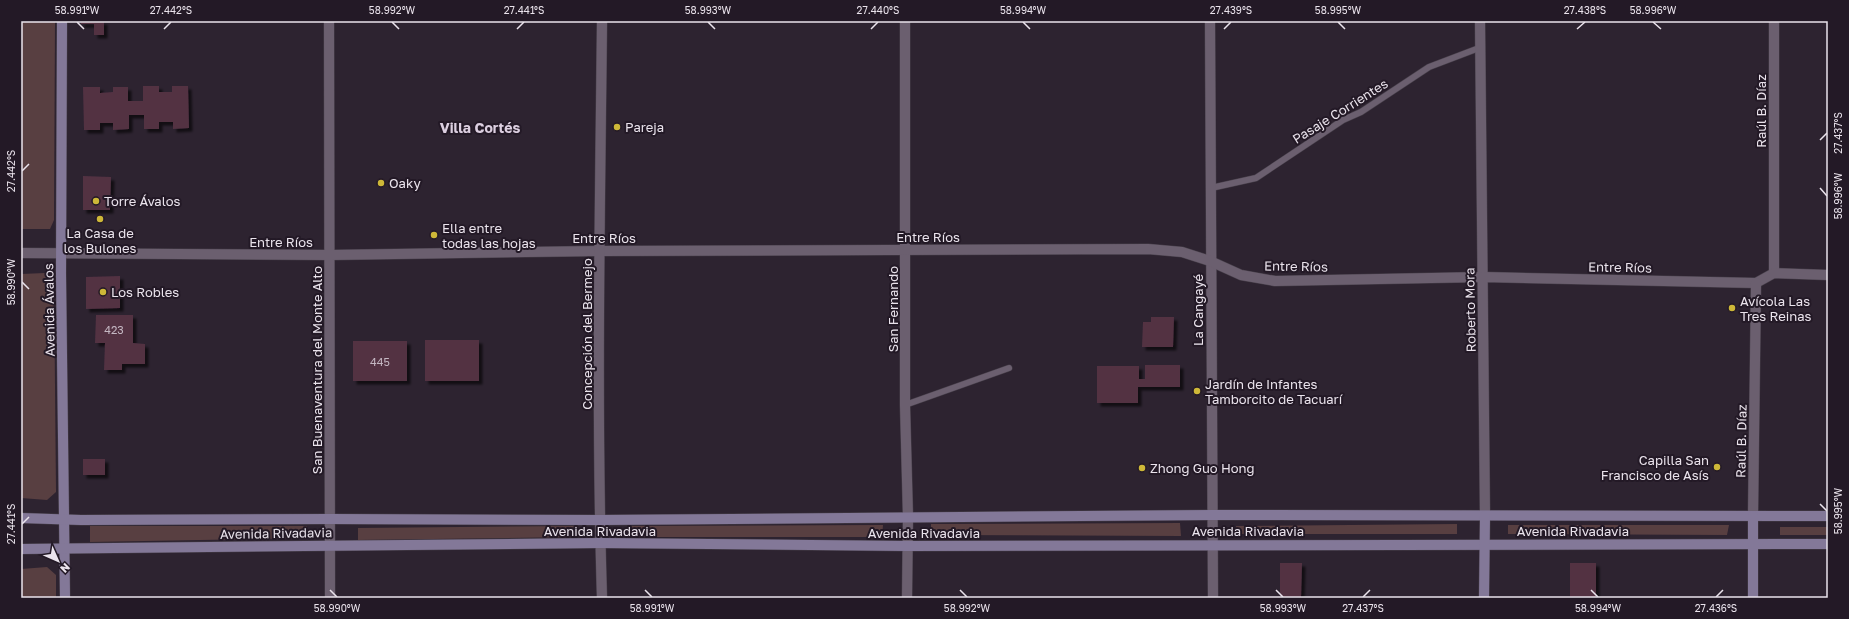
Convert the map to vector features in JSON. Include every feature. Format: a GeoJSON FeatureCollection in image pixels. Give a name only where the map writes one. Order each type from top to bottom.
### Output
{"type":"FeatureCollection","features":[{"type":"Feature","properties":{"kind":"street","name":"Avenida Ávalos"},"geometry":{"type":"LineString","coordinates":[[62,21],[61,254],[63,549],[65,598]]}},
{"type":"Feature","properties":{"kind":"street","name":"San Buenaventura del Monte Alto"},"geometry":{"type":"LineString","coordinates":[[329,21],[330,598]]}},
{"type":"Feature","properties":{"kind":"street","name":"Concepción del Bermejo"},"geometry":{"type":"LineString","coordinates":[[602,21],[600,251],[600,544],[602,598]]}},
{"type":"Feature","properties":{"kind":"street","name":"San Fernando"},"geometry":{"type":"LineString","coordinates":[[905,21],[905,404],[908,517],[907,598]]}},
{"type":"Feature","properties":{"kind":"street","name":"La Cangayé"},"geometry":{"type":"LineString","coordinates":[[1210,21],[1210,261],[1213,598]]}},
{"type":"Feature","properties":{"kind":"street","name":"Roberto Mora"},"geometry":{"type":"LineString","coordinates":[[1480,21],[1485,516],[1484,598]]}},
{"type":"Feature","properties":{"kind":"street","name":"Raúl B. Díaz"},"geometry":{"type":"LineString","coordinates":[[1774,21],[1774,273]]}},
{"type":"Feature","properties":{"kind":"street","name":"Entre Ríos"},"geometry":{"type":"LineString","coordinates":[[21,253],[330,255],[600,251],[1148,249],[1182,252],[1210,261],[1240,275],[1275,282],[1483,276],[1756,283]]}},
{"type":"Feature","properties":{"kind":"street"},"geometry":{"type":"LineString","coordinates":[[1756,283],[1774,273],[1828,275]]}},
{"type":"Feature","properties":{"kind":"street","name":"Raúl B. Díaz"},"geometry":{"type":"LineString","coordinates":[[1753,598],[1756,283]]}},
{"type":"Feature","properties":{"kind":"street","name":"Avenida Rivadavia"},"geometry":{"type":"LineString","coordinates":[[21,518],[64,520],[600,520],[1212,515],[1828,516]]}},
{"type":"Feature","properties":{"kind":"street","name":"Avenida Rivadavia"},"geometry":{"type":"LineString","coordinates":[[21,549],[329,545],[478,546],[600,544],[907,546],[1485,543],[1753,546],[1828,544]]}},
{"type":"Feature","properties":{"kind":"lane","name":"Pasaje Corrientes"},"geometry":{"type":"LineString","coordinates":[[1211,188],[1256,178],[1343,120],[1361,112],[1429,67],[1480,48]]}},
{"type":"Feature","properties":{"kind":"lane"},"geometry":{"type":"LineString","coordinates":[[905,404],[1009,368]]}},
{"type":"Feature","properties":{"kind":"shaded area"},"geometry":{"type":"Polygon","coordinates":[[[21,21],[55,21],[54,220],[50,229],[21,229],[21,21]]]}},
{"type":"Feature","properties":{"kind":"shaded area"},"geometry":{"type":"Polygon","coordinates":[[[45,273],[54,281],[56,492],[47,500],[21,498],[21,274],[45,273]]]}},
{"type":"Feature","properties":{"kind":"shaded area"},"geometry":{"type":"Polygon","coordinates":[[[1180,523],[1181,536],[931,535],[931,524],[1180,523]]]}},
{"type":"Feature","properties":{"kind":"shaded area"},"geometry":{"type":"Polygon","coordinates":[[[1457,524],[1457,534],[1237,534],[1236,526],[1457,524]]]}},
{"type":"Feature","properties":{"kind":"shaded area"},"geometry":{"type":"Polygon","coordinates":[[[883,525],[882,537],[628,537],[626,534],[628,526],[883,525]]]}},
{"type":"Feature","properties":{"kind":"shaded area"},"geometry":{"type":"Polygon","coordinates":[[[1508,525],[1729,525],[1727,535],[1508,534],[1508,525]]]}},
{"type":"Feature","properties":{"kind":"shaded area"},"geometry":{"type":"Polygon","coordinates":[[[90,526],[307,526],[306,538],[90,542],[90,526]]]}},
{"type":"Feature","properties":{"kind":"shaded area"},"geometry":{"type":"Polygon","coordinates":[[[576,526],[580,528],[580,535],[576,537],[358,540],[358,528],[576,526]]]}},
{"type":"Feature","properties":{"kind":"shaded area"},"geometry":{"type":"Polygon","coordinates":[[[1780,527],[1828,527],[1828,535],[1780,535],[1780,527]]]}},
{"type":"Feature","properties":{"kind":"shaded area"},"geometry":{"type":"Polygon","coordinates":[[[47,567],[56,575],[56,598],[21,598],[21,569],[47,567]]]}},
{"type":"Feature","properties":{"kind":"building"},"geometry":{"type":"Polygon","coordinates":[[[81,21],[104,21],[104,35],[94,35],[94,24],[81,24],[81,21]]]}},
{"type":"Feature","properties":{"kind":"building"},"geometry":{"type":"Polygon","coordinates":[[[143,86],[159,86],[159,92],[172,92],[172,86],[188,86],[189,128],[173,129],[173,122],[159,122],[159,129],[144,129],[144,115],[129,115],[129,129],[113,130],[113,123],[100,123],[100,130],[84,130],[83,87],[100,87],[100,93],[113,92],[113,87],[128,87],[128,101],[143,101],[143,86]]]}},
{"type":"Feature","properties":{"kind":"building","name":"Torre Ávalos"},"geometry":{"type":"Polygon","coordinates":[[[83,176],[111,177],[110,210],[83,210],[83,176]]]}},
{"type":"Feature","properties":{"kind":"building","name":"Los Robles"},"geometry":{"type":"Polygon","coordinates":[[[120,276],[120,308],[86,309],[86,277],[120,276]]]}},
{"type":"Feature","properties":{"kind":"building"},"geometry":{"type":"Polygon","coordinates":[[[96,315],[133,315],[133,343],[145,344],[145,364],[122,364],[122,370],[104,370],[105,343],[95,343],[96,315]]]}},
{"type":"Feature","properties":{"kind":"building"},"geometry":{"type":"Polygon","coordinates":[[[1151,317],[1174,317],[1173,347],[1142,347],[1143,322],[1151,322],[1151,317]]]}},
{"type":"Feature","properties":{"kind":"building"},"geometry":{"type":"Polygon","coordinates":[[[425,340],[479,340],[479,381],[425,381],[425,340]]]}},
{"type":"Feature","properties":{"kind":"building"},"geometry":{"type":"Polygon","coordinates":[[[353,341],[407,341],[407,381],[353,381],[353,341]]]}},
{"type":"Feature","properties":{"kind":"building"},"geometry":{"type":"Polygon","coordinates":[[[1145,365],[1180,365],[1180,387],[1138,387],[1138,403],[1097,403],[1097,366],[1139,366],[1139,379],[1145,379],[1145,365]]]}},
{"type":"Feature","properties":{"kind":"building"},"geometry":{"type":"Polygon","coordinates":[[[83,459],[105,459],[105,475],[83,475],[83,459]]]}},
{"type":"Feature","properties":{"kind":"building"},"geometry":{"type":"Polygon","coordinates":[[[1280,563],[1302,563],[1301,598],[1280,598],[1280,563]]]}},
{"type":"Feature","properties":{"kind":"building"},"geometry":{"type":"Polygon","coordinates":[[[1570,563],[1596,563],[1596,598],[1570,598],[1570,563]]]}},
{"type":"Feature","properties":{"kind":"place","name":"Pareja"},"geometry":{"type":"Point","coordinates":[617,127]}},
{"type":"Feature","properties":{"kind":"place","name":"Oaky"},"geometry":{"type":"Point","coordinates":[381,183]}},
{"type":"Feature","properties":{"kind":"place","name":"Torre Ávalos"},"geometry":{"type":"Point","coordinates":[96,201]}},
{"type":"Feature","properties":{"kind":"place","name":"La Casa de los Bulones"},"geometry":{"type":"Point","coordinates":[100,219]}},
{"type":"Feature","properties":{"kind":"place","name":"Ella entre todas las hojas"},"geometry":{"type":"Point","coordinates":[434,235]}},
{"type":"Feature","properties":{"kind":"place","name":"Los Robles"},"geometry":{"type":"Point","coordinates":[103,292]}},
{"type":"Feature","properties":{"kind":"place","name":"Avícola Las Tres Reinas"},"geometry":{"type":"Point","coordinates":[1732,308]}},
{"type":"Feature","properties":{"kind":"place","name":"Jardín de Infantes Tamborcito de Tacuarí"},"geometry":{"type":"Point","coordinates":[1197,391]}},
{"type":"Feature","properties":{"kind":"place","name":"Capilla San Francisco de Asís"},"geometry":{"type":"Point","coordinates":[1717,467]}},
{"type":"Feature","properties":{"kind":"place","name":"Zhong Guo Hong"},"geometry":{"type":"Point","coordinates":[1142,468]}},
{"type":"Feature","properties":{"kind":"district","name":"Villa Cortés"},"geometry":{"type":"Point","coordinates":[480,127]}}]}
